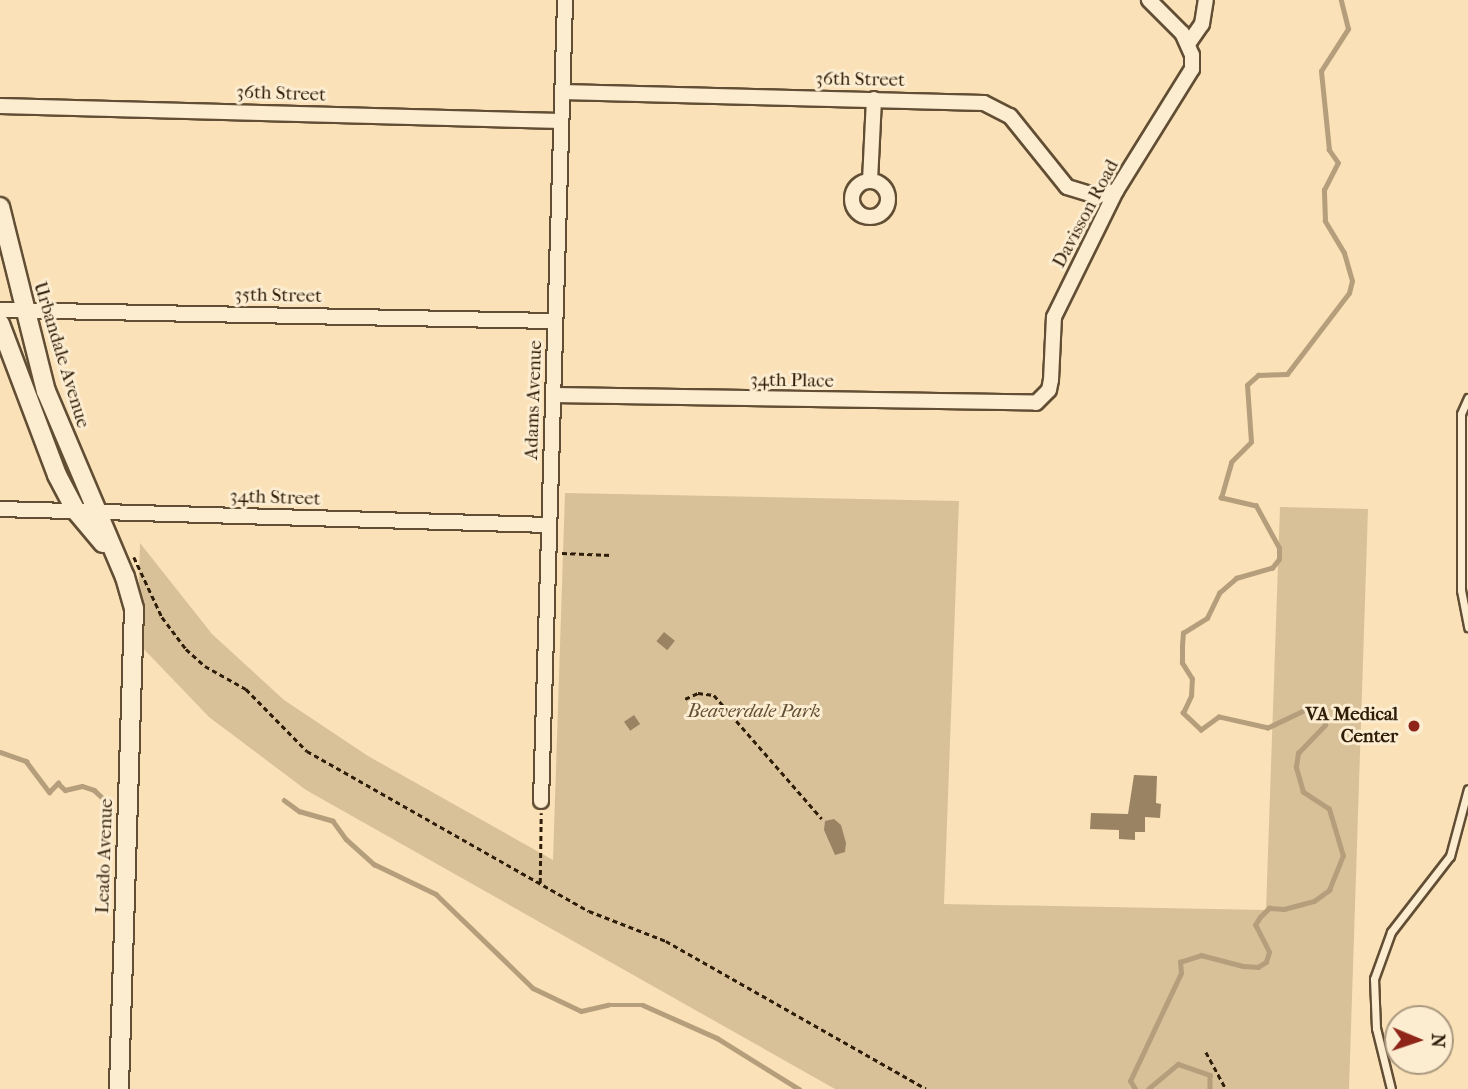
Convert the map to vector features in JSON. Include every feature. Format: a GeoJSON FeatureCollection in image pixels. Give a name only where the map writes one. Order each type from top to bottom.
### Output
{"type":"FeatureCollection","features":[{"type":"Feature","properties":{"kind":"street","name":"Adams Avenue"},"geometry":{"type":"LineString","coordinates":[[541,801],[565,0]]}},
{"type":"Feature","properties":{"kind":"street"},"geometry":{"type":"LineString","coordinates":[[1149,0],[1188,44]]}},
{"type":"Feature","properties":{"kind":"street","name":"Davisson Road"},"geometry":{"type":"LineString","coordinates":[[1029,405],[1049,390],[1054,317],[1116,191],[1189,78],[1188,44],[1202,24],[1206,0]]}},
{"type":"Feature","properties":{"kind":"street","name":"36th Street"},"geometry":{"type":"LineString","coordinates":[[562,92],[984,103],[1010,116],[1067,187],[1097,196],[1116,191]]}},
{"type":"Feature","properties":{"kind":"street"},"geometry":{"type":"LineString","coordinates":[[870,181],[874,99]]}},
{"type":"Feature","properties":{"kind":"street","name":"36th Street"},"geometry":{"type":"LineString","coordinates":[[0,106],[561,121]]}},
{"type":"Feature","properties":{"kind":"street","name":"Urbandale Avenue"},"geometry":{"type":"LineString","coordinates":[[0,207],[23,310],[51,404],[96,512],[119,548],[133,624]]}},
{"type":"Feature","properties":{"kind":"street","name":"35th Street"},"geometry":{"type":"LineString","coordinates":[[0,310],[555,321]]}},
{"type":"Feature","properties":{"kind":"street","name":"Urbandale Avenue"},"geometry":{"type":"LineString","coordinates":[[0,324],[23,393],[76,511],[119,548]]}},
{"type":"Feature","properties":{"kind":"street","name":"34th Place"},"geometry":{"type":"LineString","coordinates":[[553,395],[1029,405]]}},
{"type":"Feature","properties":{"kind":"street","name":"34th Street"},"geometry":{"type":"LineString","coordinates":[[0,509],[549,525]]}},
{"type":"Feature","properties":{"kind":"street","name":"Leado Avenue"},"geometry":{"type":"LineString","coordinates":[[120,1089],[133,624]]}},
{"type":"Feature","properties":{"kind":"lane"},"geometry":{"type":"LineString","coordinates":[[1468,398],[1461,414],[1461,590],[1468,627]]}},
{"type":"Feature","properties":{"kind":"lane"},"geometry":{"type":"LineString","coordinates":[[1391,1089],[1376,1028],[1374,979],[1391,932],[1450,856],[1468,789]]}},
{"type":"Feature","properties":{"kind":"path"},"geometry":{"type":"LineString","coordinates":[[119,548],[162,617],[186,649],[205,667],[246,689],[284,733],[387,799],[617,924],[666,941],[926,1089]]}},
{"type":"Feature","properties":{"kind":"path"},"geometry":{"type":"LineString","coordinates":[[548,553],[611,555]]}},
{"type":"Feature","properties":{"kind":"path"},"geometry":{"type":"LineString","coordinates":[[685,699],[698,693],[714,695],[822,819]]}},
{"type":"Feature","properties":{"kind":"path"},"geometry":{"type":"LineString","coordinates":[[540,883],[541,801]]}},
{"type":"Feature","properties":{"kind":"path"},"geometry":{"type":"LineString","coordinates":[[1206,1052],[1226,1089]]}},
{"type":"Feature","properties":{"kind":"green space","name":"Beaverdale Park"},"geometry":{"type":"Polygon","coordinates":[[[565,493],[959,501],[944,904],[1266,910],[1280,507],[1368,509],[1349,1089],[835,1089],[306,790],[209,717],[137,642],[140,543],[212,634],[284,700],[368,756],[553,860],[565,493]]]}},
{"type":"Feature","properties":{"kind":"building"},"geometry":{"type":"Polygon","coordinates":[[[664,632],[675,641],[667,650],[656,641],[664,632]]]}},
{"type":"Feature","properties":{"kind":"building"},"geometry":{"type":"Polygon","coordinates":[[[634,715],[640,724],[630,731],[624,722],[634,715]]]}},
{"type":"Feature","properties":{"kind":"building"},"geometry":{"type":"Polygon","coordinates":[[[1134,775],[1157,776],[1156,803],[1161,804],[1160,818],[1145,817],[1145,832],[1135,832],[1135,840],[1119,839],[1119,830],[1090,829],[1091,813],[1128,814],[1134,775]]]}},
{"type":"Feature","properties":{"kind":"building"},"geometry":{"type":"Polygon","coordinates":[[[834,819],[841,825],[846,843],[845,852],[835,855],[824,830],[825,821],[834,819]]]}},
{"type":"Feature","properties":{"kind":"waterway"},"geometry":{"type":"LineString","coordinates":[[1135,1089],[1130,1081],[1181,973],[1180,962],[1201,955],[1243,966],[1258,967],[1266,962],[1269,952],[1255,925],[1260,917],[1269,908],[1284,909],[1314,901],[1329,890],[1343,856],[1329,809],[1303,792],[1296,767],[1298,753],[1325,725],[1323,709],[1308,709],[1268,728],[1219,717],[1201,730],[1183,713],[1191,696],[1192,679],[1182,663],[1183,633],[1207,618],[1219,593],[1236,578],[1272,568],[1279,559],[1279,548],[1256,506],[1221,498],[1231,462],[1251,442],[1247,385],[1258,375],[1287,374],[1349,293],[1352,281],[1344,253],[1325,221],[1324,190],[1338,163],[1329,150],[1321,71],[1348,29],[1341,0]]}},
{"type":"Feature","properties":{"kind":"waterway"},"geometry":{"type":"LineString","coordinates":[[0,752],[26,761],[49,792],[58,783],[65,790],[82,786],[94,790],[103,798]]}},
{"type":"Feature","properties":{"kind":"waterway"},"geometry":{"type":"LineString","coordinates":[[284,800],[299,811],[333,821],[346,839],[374,864],[436,894],[533,988],[581,1011],[608,1005],[643,1005],[717,1038],[799,1089]]}},
{"type":"Feature","properties":{"kind":"waterway"},"geometry":{"type":"LineString","coordinates":[[1148,1089],[1178,1064],[1210,1075],[1210,1089]]}},
{"type":"Feature","properties":{"kind":"place","name":"VA Medical Center"},"geometry":{"type":"Point","coordinates":[1414,726]}}]}
